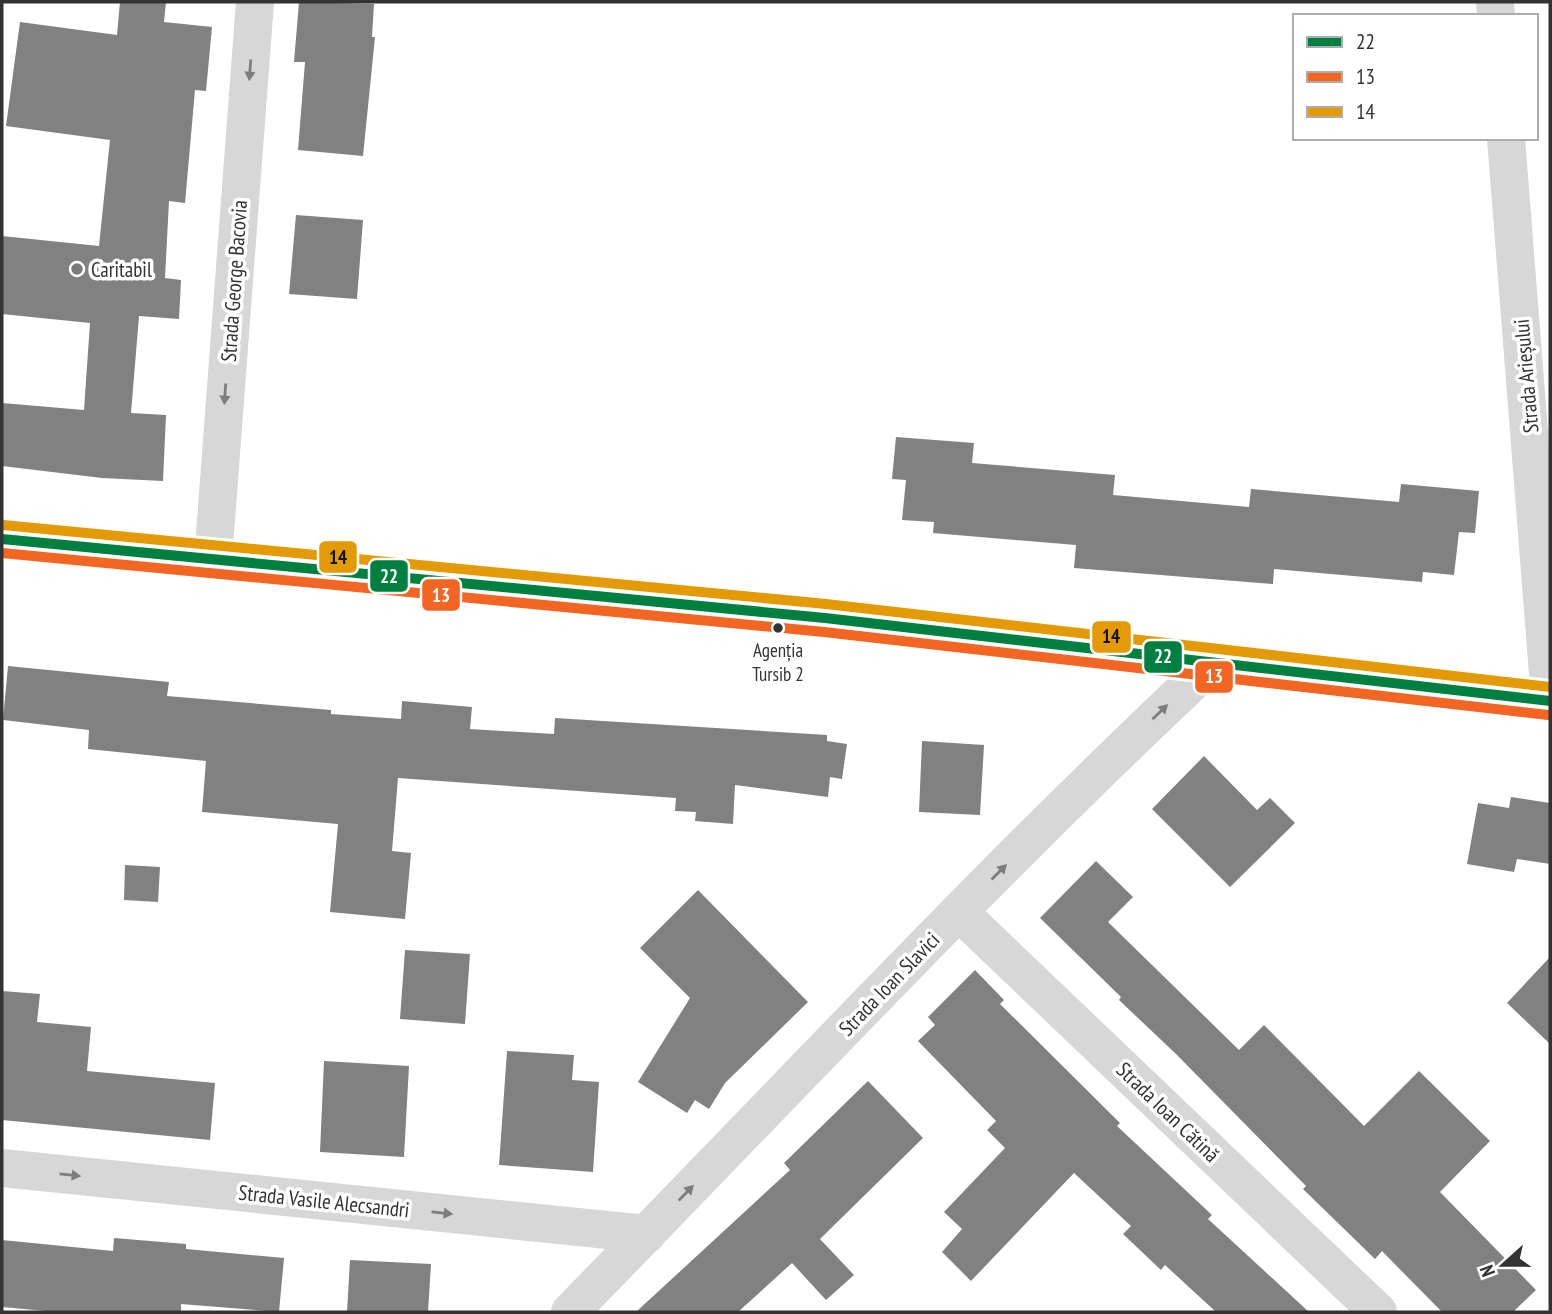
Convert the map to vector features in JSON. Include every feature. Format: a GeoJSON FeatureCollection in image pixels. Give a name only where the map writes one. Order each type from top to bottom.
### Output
{"type":"FeatureCollection","features":[{"type":"Feature","properties":{"kind":"main road"},"geometry":{"type":"LineString","coordinates":[[2,539],[825,618],[1550,700]]}},
{"type":"Feature","properties":{"kind":"street","name":"Strada George Bacovia"},"geometry":{"type":"LineString","coordinates":[[213,560],[255,2]]}},
{"type":"Feature","properties":{"kind":"street","name":"Strada Arieșului"},"geometry":{"type":"LineString","coordinates":[[1506,140],[1550,700]]}},
{"type":"Feature","properties":{"kind":"street","name":"Strada Ioan Slavici"},"geometry":{"type":"LineString","coordinates":[[570,1312],[958,912],[1215,661]]}},
{"type":"Feature","properties":{"kind":"street","name":"Strada Ioan Cătină"},"geometry":{"type":"LineString","coordinates":[[958,912],[1378,1312]]}},
{"type":"Feature","properties":{"kind":"street","name":"Strada Vasile Alecsandri"},"geometry":{"type":"LineString","coordinates":[[2,1168],[647,1234]]}},
{"type":"Feature","properties":{"kind":"building"},"geometry":{"type":"Polygon","coordinates":[[[120,2],[166,2],[164,22],[212,27],[206,91],[195,90],[185,203],[169,201],[165,278],[181,280],[179,319],[139,316],[131,413],[166,415],[163,481],[102,478],[2,466],[2,403],[84,410],[90,323],[2,314],[2,236],[99,246],[110,140],[6,126],[20,22],[117,35],[120,2]]]}},
{"type":"Feature","properties":{"kind":"building"},"geometry":{"type":"Polygon","coordinates":[[[299,2],[374,4],[372,37],[375,37],[363,156],[298,150],[305,62],[294,62],[299,2]]]}},
{"type":"Feature","properties":{"kind":"building"},"geometry":{"type":"Polygon","coordinates":[[[296,215],[363,220],[357,299],[289,294],[296,215]]]}},
{"type":"Feature","properties":{"kind":"building"},"geometry":{"type":"Polygon","coordinates":[[[896,437],[974,443],[972,463],[1115,475],[1113,495],[1249,507],[1251,489],[1399,502],[1401,484],[1479,491],[1475,533],[1459,532],[1454,575],[1423,572],[1422,582],[1274,569],[1273,584],[1074,568],[1076,545],[933,533],[934,522],[902,520],[906,480],[892,479],[896,437]]]}},
{"type":"Feature","properties":{"kind":"building"},"geometry":{"type":"Polygon","coordinates":[[[8,666],[169,682],[167,696],[331,710],[331,714],[401,719],[402,701],[472,707],[470,729],[554,734],[555,718],[827,735],[827,741],[847,744],[842,779],[830,777],[828,797],[735,785],[733,824],[695,821],[696,812],[675,811],[676,798],[398,778],[392,851],[411,853],[405,919],[330,912],[338,824],[202,812],[206,761],[88,749],[89,730],[3,720],[8,666]]]}},
{"type":"Feature","properties":{"kind":"building"},"geometry":{"type":"Polygon","coordinates":[[[922,741],[984,745],[980,815],[919,812],[922,741]]]}},
{"type":"Feature","properties":{"kind":"building"},"geometry":{"type":"Polygon","coordinates":[[[1204,756],[1257,810],[1270,798],[1295,823],[1230,887],[1152,809],[1204,756]]]}},
{"type":"Feature","properties":{"kind":"building"},"geometry":{"type":"Polygon","coordinates":[[[1511,797],[1550,803],[1550,864],[1517,859],[1514,872],[1467,864],[1478,803],[1509,808],[1511,797]]]}},
{"type":"Feature","properties":{"kind":"building"},"geometry":{"type":"Polygon","coordinates":[[[1096,861],[1133,897],[1108,922],[1239,1050],[1264,1025],[1364,1126],[1419,1071],[1490,1141],[1440,1192],[1536,1290],[1513,1312],[1442,1312],[1382,1251],[1375,1259],[1303,1189],[1306,1186],[1040,918],[1096,861]]]}},
{"type":"Feature","properties":{"kind":"building"},"geometry":{"type":"Polygon","coordinates":[[[125,865],[160,867],[158,902],[124,900],[125,865]]]}},
{"type":"Feature","properties":{"kind":"building"},"geometry":{"type":"Polygon","coordinates":[[[698,890],[808,1002],[725,1083],[709,1109],[695,1100],[687,1113],[638,1082],[690,998],[640,948],[698,890]]]}},
{"type":"Feature","properties":{"kind":"building"},"geometry":{"type":"Polygon","coordinates":[[[405,950],[470,954],[465,1024],[400,1019],[405,950]]]}},
{"type":"Feature","properties":{"kind":"building"},"geometry":{"type":"Polygon","coordinates":[[[1550,957],[1550,1044],[1507,1003],[1550,957]]]}},
{"type":"Feature","properties":{"kind":"building"},"geometry":{"type":"Polygon","coordinates":[[[975,970],[1004,1000],[1000,1004],[1120,1123],[1117,1126],[1212,1215],[1208,1219],[1309,1312],[1216,1312],[1165,1265],[1161,1270],[1123,1234],[1131,1226],[1074,1173],[971,1281],[942,1252],[962,1229],[944,1212],[1005,1148],[987,1130],[996,1121],[918,1041],[935,1025],[928,1017],[975,970]]]}},
{"type":"Feature","properties":{"kind":"building"},"geometry":{"type":"Polygon","coordinates":[[[2,991],[40,994],[37,1022],[91,1027],[87,1071],[215,1083],[210,1140],[2,1120],[2,991]]]}},
{"type":"Feature","properties":{"kind":"building"},"geometry":{"type":"Polygon","coordinates":[[[507,1051],[574,1055],[572,1080],[599,1082],[593,1172],[499,1165],[507,1051]]]}},
{"type":"Feature","properties":{"kind":"building"},"geometry":{"type":"Polygon","coordinates":[[[324,1061],[409,1066],[404,1157],[320,1152],[324,1061]]]}},
{"type":"Feature","properties":{"kind":"building"},"geometry":{"type":"Polygon","coordinates":[[[868,1081],[923,1138],[820,1239],[854,1275],[826,1300],[792,1263],[738,1312],[636,1312],[790,1170],[784,1163],[868,1081]]]}},
{"type":"Feature","properties":{"kind":"building"},"geometry":{"type":"Polygon","coordinates":[[[114,1238],[186,1244],[186,1249],[284,1258],[279,1312],[181,1304],[181,1312],[57,1312],[2,1307],[2,1240],[113,1251],[114,1238]]]}},
{"type":"Feature","properties":{"kind":"building"},"geometry":{"type":"Polygon","coordinates":[[[350,1260],[431,1264],[428,1312],[347,1312],[350,1260]]]}},
{"type":"Feature","properties":{"kind":"transit line","name":"14"},"geometry":{"type":"LineString","coordinates":[[3,525],[826,604],[1550,687]]}},
{"type":"Feature","properties":{"kind":"transit line","name":"22"},"geometry":{"type":"LineString","coordinates":[[2,539],[825,618],[1550,701]]}},
{"type":"Feature","properties":{"kind":"transit line","name":"13"},"geometry":{"type":"LineString","coordinates":[[2,553],[824,632],[1548,715]]}},
{"type":"Feature","properties":{"kind":"place","name":"Caritabil"},"geometry":{"type":"Point","coordinates":[77,269]}},
{"type":"Feature","properties":{"kind":"place","name":"Agenția Tursib 2"},"geometry":{"type":"Point","coordinates":[778,628]}}]}
